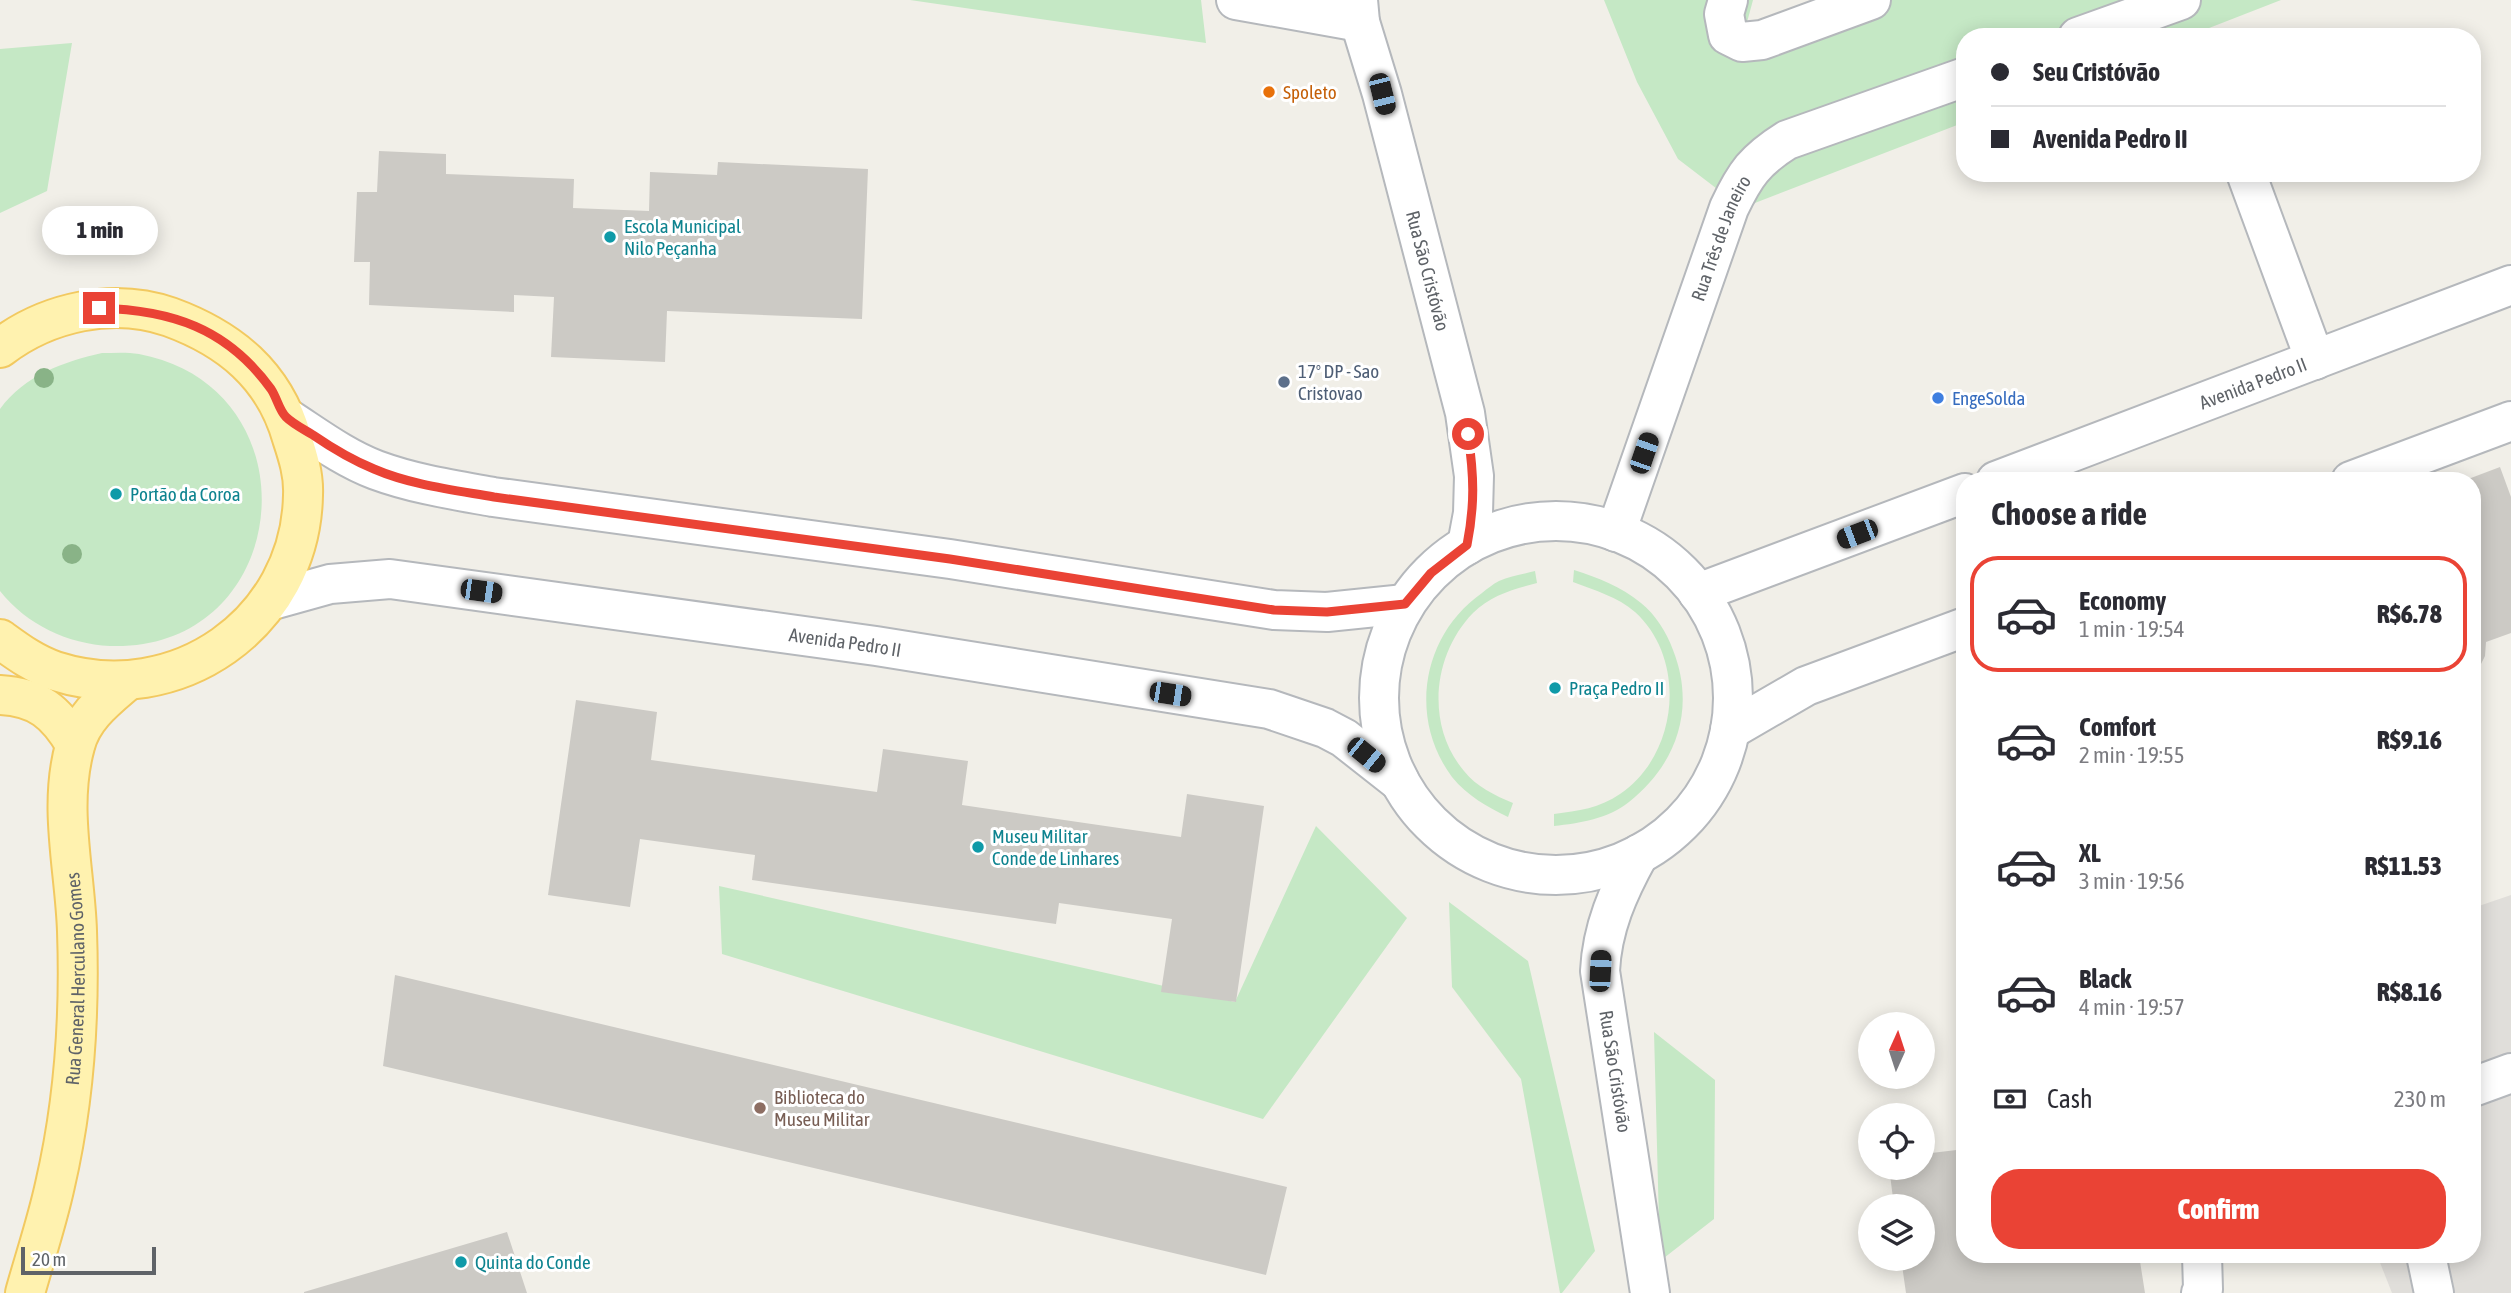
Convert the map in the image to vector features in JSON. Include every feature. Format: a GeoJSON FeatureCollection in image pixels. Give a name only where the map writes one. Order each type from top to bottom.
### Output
{"type":"FeatureCollection","features":[{"type":"Feature","properties":{"kind":"main road"},"geometry":{"type":"LineString","coordinates":[[0,348],[41,323],[99,308],[157,313],[199,327],[227,344],[251,365],[271,390],[287,418],[301,468],[303,494],[296,545],[287,569],[269,601],[250,624],[227,645],[205,658],[155,677],[127,681],[77,677],[30,660],[0,639]]}},
{"type":"Feature","properties":{"kind":"main road","name":"Rua General Herculano Gomes"},"geometry":{"type":"LineString","coordinates":[[25,1293],[55,1185],[73,1079],[77,931],[67,802],[75,744],[92,712],[127,681]]}},
{"type":"Feature","properties":{"kind":"main road"},"geometry":{"type":"LineString","coordinates":[[0,695],[34,702],[51,710],[75,744]]}},
{"type":"Feature","properties":{"kind":"street"},"geometry":{"type":"LineString","coordinates":[[1236,0],[1359,11]]}},
{"type":"Feature","properties":{"kind":"street"},"geometry":{"type":"LineString","coordinates":[[1728,17],[1742,41],[1762,40],[1871,0]]}},
{"type":"Feature","properties":{"kind":"street"},"geometry":{"type":"LineString","coordinates":[[2103,28],[2181,0]]}},
{"type":"Feature","properties":{"kind":"street","name":"Rua São Cristóvão"},"geometry":{"type":"LineString","coordinates":[[1359,11],[1465,413],[1474,476],[1473,513],[1467,545]]}},
{"type":"Feature","properties":{"kind":"street","name":"Rua Três de Janeiro"},"geometry":{"type":"LineString","coordinates":[[1616,532],[1728,208],[1743,177],[1766,153],[1787,140],[1956,80]]}},
{"type":"Feature","properties":{"kind":"street"},"geometry":{"type":"LineString","coordinates":[[2249,182],[2315,360]]}},
{"type":"Feature","properties":{"kind":"street","name":"Avenida Pedro II"},"geometry":{"type":"LineString","coordinates":[[2020,472],[2511,285]]}},
{"type":"Feature","properties":{"kind":"street"},"geometry":{"type":"LineString","coordinates":[[287,418],[335,450],[374,470],[430,486],[494,497],[950,559],[1274,610],[1327,612],[1405,604]]}},
{"type":"Feature","properties":{"kind":"street"},"geometry":{"type":"LineString","coordinates":[[2375,472],[2511,421]]}},
{"type":"Feature","properties":{"kind":"street"},"geometry":{"type":"LineString","coordinates":[[1698,593],[1956,496]]}},
{"type":"Feature","properties":{"kind":"street"},"geometry":{"type":"LineString","coordinates":[[1563,522],[1596,526],[1616,532],[1654,551],[1678,571],[1698,593],[1720,632],[1727,652],[1733,695],[1730,730],[1719,766],[1705,793],[1670,833],[1639,854],[1598,869],[1554,874],[1504,866],[1477,856],[1428,821],[1400,782],[1384,740],[1379,707],[1379,684],[1388,641],[1405,604],[1431,573],[1467,545],[1507,528],[1536,523],[1563,522]]}},
{"type":"Feature","properties":{"kind":"street","name":"Avenida Pedro II"},"geometry":{"type":"LineString","coordinates":[[269,601],[330,584],[390,579],[876,646],[1269,709],[1305,719],[1334,733],[1400,782]]}},
{"type":"Feature","properties":{"kind":"street"},"geometry":{"type":"LineString","coordinates":[[1730,730],[1806,686],[1956,630]]}},
{"type":"Feature","properties":{"kind":"street","name":"Rua São Cristóvão"},"geometry":{"type":"LineString","coordinates":[[1639,854],[1612,910],[1601,948],[1600,971],[1650,1293]]}},
{"type":"Feature","properties":{"kind":"street"},"geometry":{"type":"LineString","coordinates":[[2481,1084],[2511,1073]]}},
{"type":"Feature","properties":{"kind":"street"},"geometry":{"type":"LineString","coordinates":[[2201,1293],[2202,1263]]}},
{"type":"Feature","properties":{"kind":"street"},"geometry":{"type":"LineString","coordinates":[[2428,1263],[2434,1293]]}},
{"type":"Feature","properties":{"kind":"shaded area"},"geometry":{"type":"Polygon","coordinates":[[[2511,895],[2511,1293],[2392,1293],[2380,1263],[2481,1263],[2481,905],[2511,895]]]}},
{"type":"Feature","properties":{"kind":"green space"},"geometry":{"type":"Polygon","coordinates":[[[910,0],[1201,0],[1206,43],[910,0]]]}},
{"type":"Feature","properties":{"kind":"green space"},"geometry":{"type":"Polygon","coordinates":[[[1604,0],[1753,0],[1742,41],[1861,0],[2281,0],[2209,28],[1956,28],[1956,125],[1742,208],[1678,159],[1637,82],[1604,0]]]}},
{"type":"Feature","properties":{"kind":"green space"},"geometry":{"type":"Polygon","coordinates":[[[72,43],[47,191],[0,213],[0,49],[72,43]]]}},
{"type":"Feature","properties":{"kind":"green space"},"geometry":{"type":"Polygon","coordinates":[[[102,353],[139,354],[197,377],[236,415],[257,463],[261,515],[247,565],[217,608],[171,637],[110,646],[79,641],[49,630],[23,614],[0,591],[0,409],[21,387],[33,379],[59,366],[102,353]]]}},
{"type":"Feature","properties":{"kind":"green space"},"geometry":{"type":"Polygon","coordinates":[[[1574,570],[1601,579],[1625,592],[1656,618],[1670,644],[1680,672],[1682,714],[1678,734],[1670,752],[1646,787],[1629,802],[1603,816],[1554,826],[1554,814],[1605,803],[1639,777],[1654,756],[1664,732],[1669,706],[1669,680],[1663,655],[1652,632],[1635,612],[1621,602],[1573,582],[1574,570]]]}},
{"type":"Feature","properties":{"kind":"green space"},"geometry":{"type":"Polygon","coordinates":[[[1535,571],[1537,583],[1495,597],[1473,613],[1449,649],[1439,690],[1443,733],[1452,753],[1474,782],[1513,803],[1508,817],[1464,790],[1452,777],[1438,754],[1426,704],[1428,679],[1435,654],[1446,631],[1462,611],[1499,581],[1535,571]]]}},
{"type":"Feature","properties":{"kind":"green space"},"geometry":{"type":"Polygon","coordinates":[[[1316,826],[1407,918],[1263,1119],[722,954],[719,886],[1235,1002],[1316,826]]]}},
{"type":"Feature","properties":{"kind":"green space"},"geometry":{"type":"Polygon","coordinates":[[[1449,902],[1528,961],[1595,1251],[1562,1293],[1521,1079],[1452,987],[1449,902]]]}},
{"type":"Feature","properties":{"kind":"green space"},"geometry":{"type":"Polygon","coordinates":[[[1654,1032],[1715,1080],[1714,1219],[1660,1261],[1654,1032]]]}},
{"type":"Feature","properties":{"kind":"building","name":"Escola Municipal Nilo Peçanha"},"geometry":{"type":"Polygon","coordinates":[[[379,151],[446,154],[446,174],[574,179],[573,208],[649,211],[650,172],[717,175],[718,162],[868,169],[862,319],[667,311],[665,362],[551,357],[554,297],[514,295],[514,312],[369,305],[370,262],[354,262],[357,192],[377,192],[379,151]]]}},
{"type":"Feature","properties":{"kind":"building"},"geometry":{"type":"Polygon","coordinates":[[[2500,467],[2511,497],[2511,633],[2486,642],[2485,656],[2481,664],[2481,474],[2500,467]]]}},
{"type":"Feature","properties":{"kind":"building","name":"Museu Militar Conde de Linhares"},"geometry":{"type":"Polygon","coordinates":[[[576,700],[657,712],[651,760],[877,792],[883,749],[968,761],[962,805],[1181,837],[1187,794],[1264,806],[1236,1002],[1161,992],[1172,919],[1059,903],[1056,924],[752,880],[755,855],[640,839],[630,907],[548,895],[576,700]]]}},
{"type":"Feature","properties":{"kind":"building","name":"Biblioteca do Museu Militar"},"geometry":{"type":"Polygon","coordinates":[[[395,975],[1287,1187],[1266,1275],[383,1066],[395,975]]]}},
{"type":"Feature","properties":{"kind":"building"},"geometry":{"type":"Polygon","coordinates":[[[1956,1150],[1956,1263],[2140,1263],[2145,1293],[1906,1293],[1903,1271],[1935,1271],[1935,1194],[1892,1194],[1891,1180],[1935,1180],[1935,1153],[1956,1150]]]}},
{"type":"Feature","properties":{"kind":"building","name":"Quinta do Conde"},"geometry":{"type":"Polygon","coordinates":[[[507,1232],[527,1293],[304,1293],[304,1292],[507,1232]]]}},
{"type":"Feature","properties":{"kind":"place","name":"Spoleto"},"geometry":{"type":"Point","coordinates":[1269,92]}},
{"type":"Feature","properties":{"kind":"place","name":"Escola Municipal Nilo Peçanha"},"geometry":{"type":"Point","coordinates":[610,237]}},
{"type":"Feature","properties":{"kind":"place","name":"17º DP - Sao Cristovao"},"geometry":{"type":"Point","coordinates":[1284,382]}},
{"type":"Feature","properties":{"kind":"place","name":"EngeSolda"},"geometry":{"type":"Point","coordinates":[1938,398]}},
{"type":"Feature","properties":{"kind":"place","name":"Portão da Coroa"},"geometry":{"type":"Point","coordinates":[116,494]}},
{"type":"Feature","properties":{"kind":"place","name":"Praça Pedro II"},"geometry":{"type":"Point","coordinates":[1555,688]}},
{"type":"Feature","properties":{"kind":"place","name":"Museu Militar Conde de Linhares"},"geometry":{"type":"Point","coordinates":[978,847]}},
{"type":"Feature","properties":{"kind":"place","name":"Biblioteca do Museu Militar"},"geometry":{"type":"Point","coordinates":[760,1108]}},
{"type":"Feature","properties":{"kind":"place","name":"Quinta do Conde"},"geometry":{"type":"Point","coordinates":[461,1262]}},
{"type":"Feature","properties":{"kind":"route"},"geometry":{"type":"LineString","coordinates":[[99,308],[137,309],[199,327],[227,344],[251,365],[271,390],[287,418],[335,450],[374,470],[430,486],[950,559],[1274,610],[1327,612],[1405,604],[1431,573],[1467,545],[1474,494],[1468,434]]}}]}
